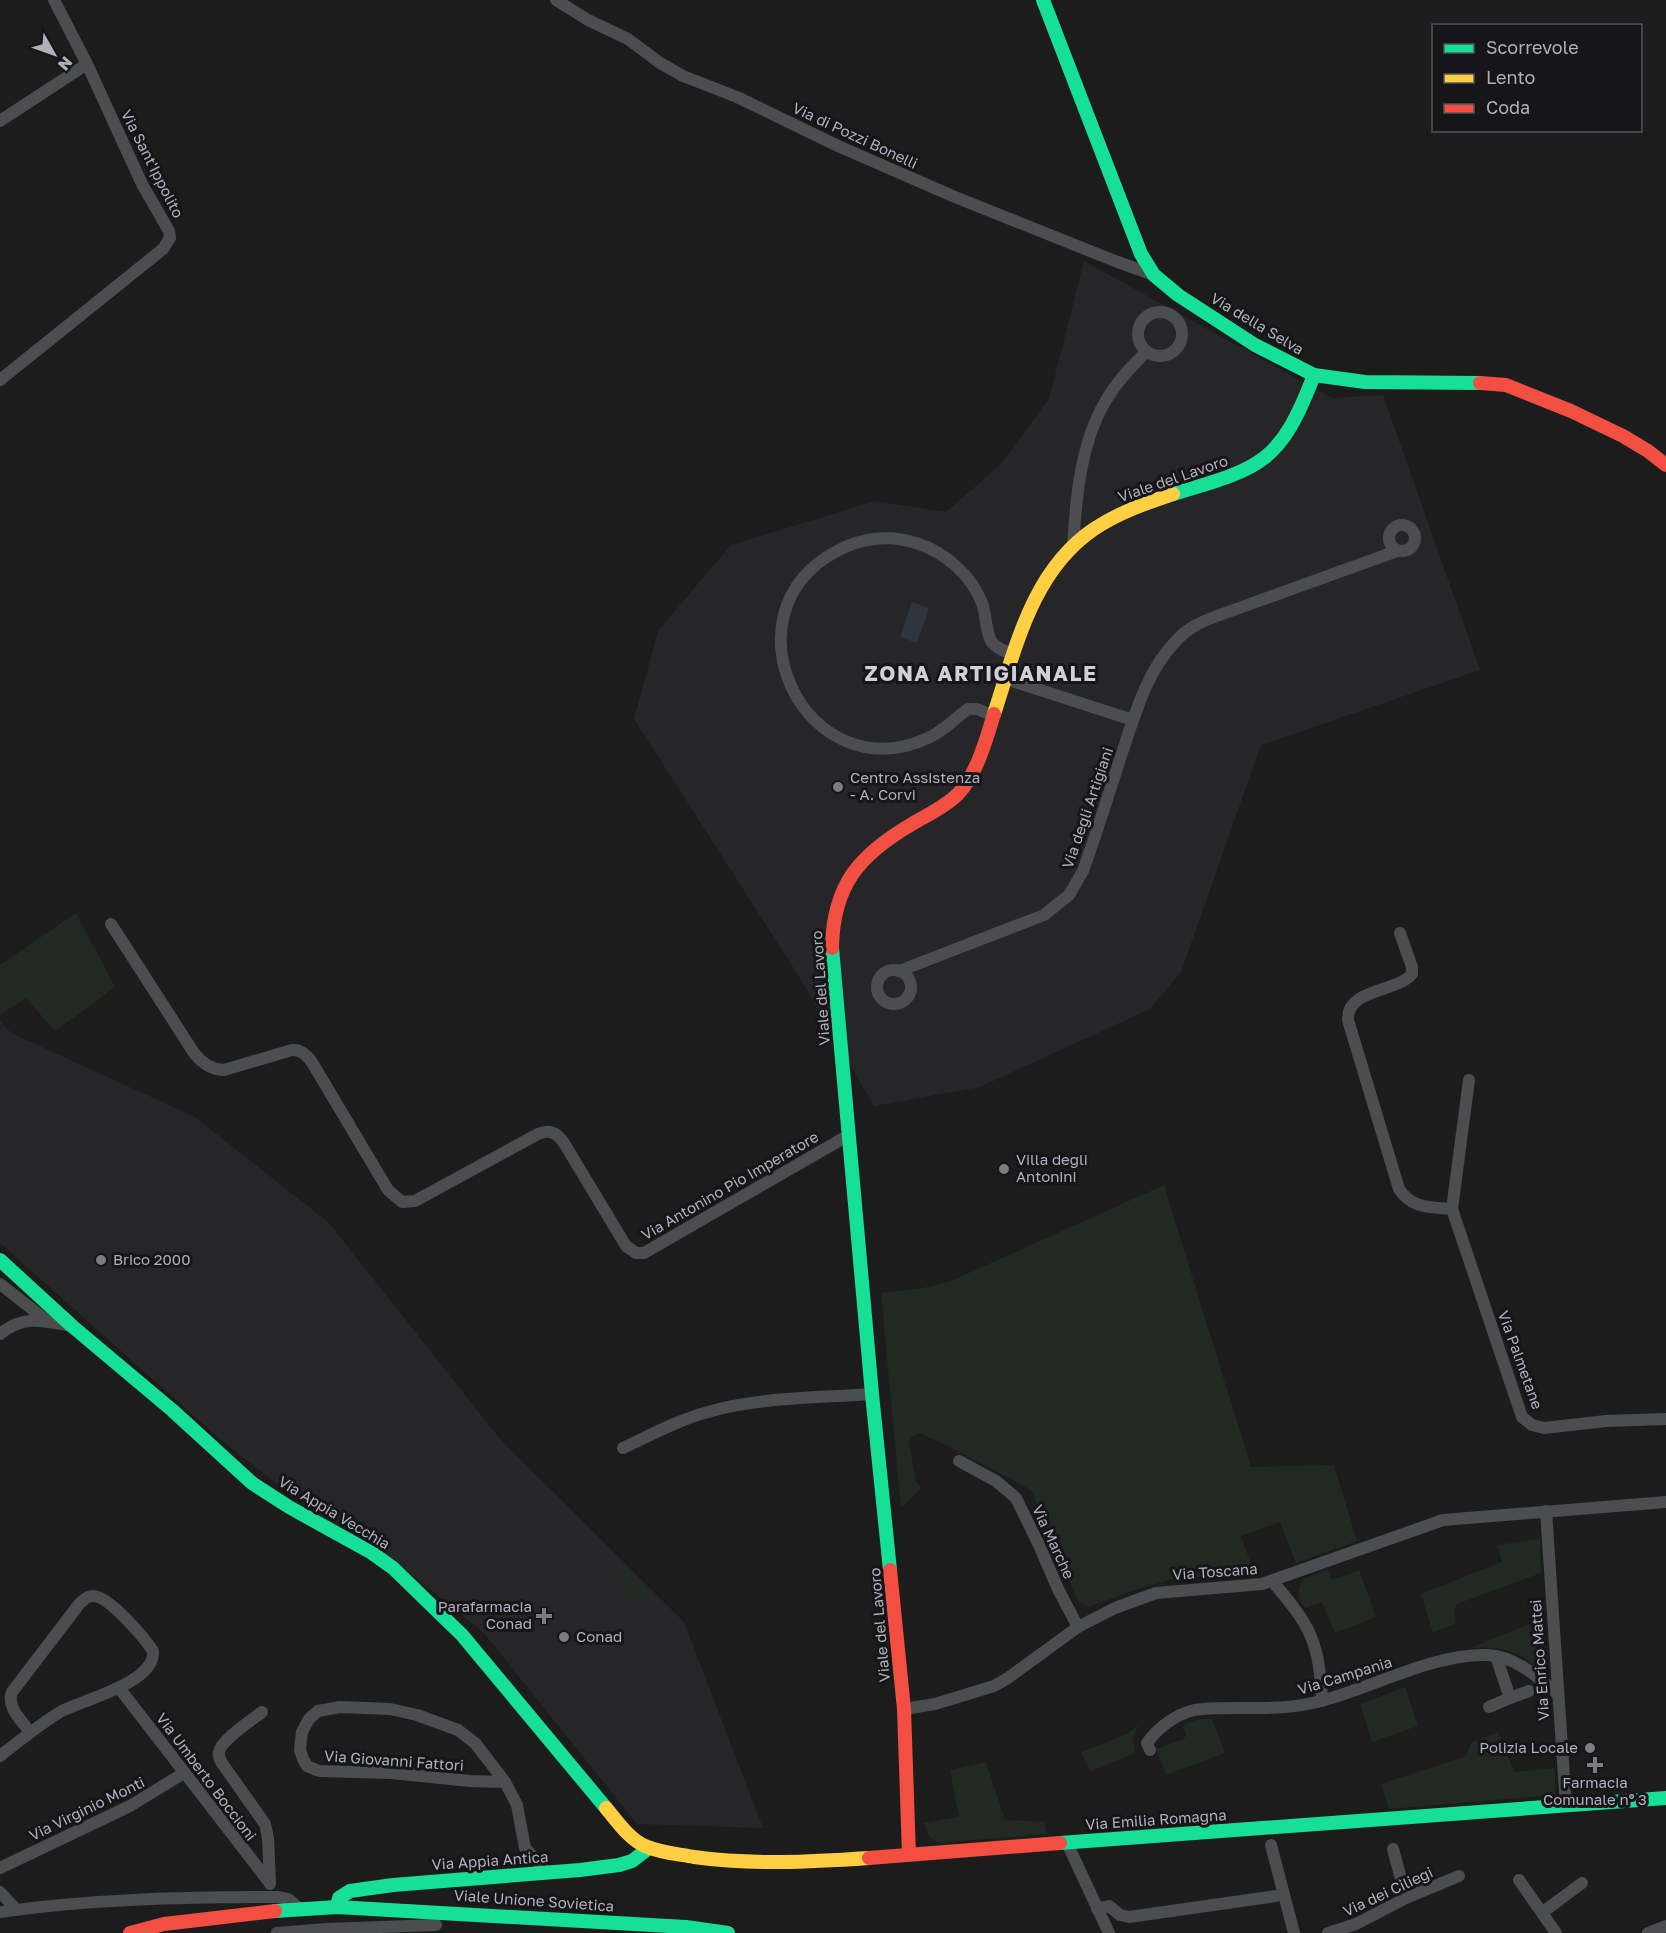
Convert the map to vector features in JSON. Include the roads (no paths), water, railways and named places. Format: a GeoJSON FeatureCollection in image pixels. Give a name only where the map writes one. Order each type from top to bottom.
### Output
{"type":"FeatureCollection","features":[{"type":"Feature","properties":{"kind":"street","name":"Via Sant'Ippolito"},"geometry":{"type":"LineString","coordinates":[[0,380],[163,249],[170,238],[169,231],[142,184],[87,64],[54,0]]}},
{"type":"Feature","properties":{"kind":"street","name":"Via di Pozzi Bonelli"},"geometry":{"type":"LineString","coordinates":[[556,0],[588,20],[623,36],[664,66],[688,79],[737,97],[838,146],[955,197],[1155,275]]}},
{"type":"Feature","properties":{"kind":"street","name":"Via della Selva"},"geometry":{"type":"LineString","coordinates":[[1043,0],[1141,254],[1155,275],[1179,295],[1255,345],[1314,375],[1365,382],[1482,383],[1506,386],[1571,411],[1623,436],[1666,465]]}},
{"type":"Feature","properties":{"kind":"street"},"geometry":{"type":"LineString","coordinates":[[0,121],[87,64]]}},
{"type":"Feature","properties":{"kind":"street"},"geometry":{"type":"LineString","coordinates":[[1073,546],[1078,481],[1097,418],[1110,392],[1146,352]]}},
{"type":"Feature","properties":{"kind":"street","name":"Viale del Lavoro"},"geometry":{"type":"LineString","coordinates":[[909,1855],[904,1709],[872,1394],[832,953],[833,922],[839,896],[850,873],[869,852],[891,836],[945,805],[961,791],[972,772],[994,716],[1037,593],[1054,566],[1094,528],[1126,511],[1228,478],[1262,461],[1275,450],[1287,433],[1305,399],[1314,375]]}},
{"type":"Feature","properties":{"kind":"street"},"geometry":{"type":"LineString","coordinates":[[994,716],[975,709],[968,709],[936,734],[918,742],[897,747],[866,746],[839,737],[820,725],[806,712],[788,682],[782,665],[781,650],[782,626],[786,609],[804,577],[831,554],[848,545],[870,539],[888,538],[908,541],[940,554],[965,576],[980,598],[992,643],[1014,655]]}},
{"type":"Feature","properties":{"kind":"street","name":"Via degli Artigiani"},"geometry":{"type":"LineString","coordinates":[[899,971],[1033,921],[1070,895],[1083,871],[1133,720],[1149,680],[1175,641],[1194,626],[1397,551]]}},
{"type":"Feature","properties":{"kind":"street"},"geometry":{"type":"LineString","coordinates":[[1006,679],[1133,720]]}},
{"type":"Feature","properties":{"kind":"street","name":"Via Antonino Pio Imperatore"},"geometry":{"type":"LineString","coordinates":[[111,924],[194,1053],[205,1064],[224,1070],[292,1050],[299,1050],[305,1054],[388,1190],[402,1202],[415,1201],[538,1134],[552,1132],[564,1143],[626,1246],[636,1253],[644,1253],[849,1135]]}},
{"type":"Feature","properties":{"kind":"street"},"geometry":{"type":"LineString","coordinates":[[1400,933],[1412,967],[1412,974],[1405,980],[1356,1001],[1349,1010],[1348,1020],[1399,1189],[1409,1201],[1417,1206],[1452,1209]]}},
{"type":"Feature","properties":{"kind":"street","name":"Via Palmetane"},"geometry":{"type":"LineString","coordinates":[[1469,1080],[1452,1209],[1521,1416],[1526,1422],[1544,1428],[1615,1420],[1666,1419]]}},
{"type":"Feature","properties":{"kind":"street","name":"Via Appia Vecchia"},"geometry":{"type":"LineString","coordinates":[[0,1260],[252,1483],[289,1507],[364,1548],[393,1568],[442,1613],[624,1829],[638,1842],[649,1848]]}},
{"type":"Feature","properties":{"kind":"street"},"geometry":{"type":"LineString","coordinates":[[0,1284],[49,1322]]}},
{"type":"Feature","properties":{"kind":"street"},"geometry":{"type":"LineString","coordinates":[[0,1334],[24,1321],[72,1326]]}},
{"type":"Feature","properties":{"kind":"street"},"geometry":{"type":"LineString","coordinates":[[623,1448],[684,1420],[710,1411],[751,1403],[872,1394]]}},
{"type":"Feature","properties":{"kind":"street","name":"Via Marche"},"geometry":{"type":"LineString","coordinates":[[958,1461],[996,1481],[1016,1498],[1078,1627]]}},
{"type":"Feature","properties":{"kind":"street","name":"Via Toscana"},"geometry":{"type":"LineString","coordinates":[[904,1709],[935,1704],[998,1684],[1078,1627],[1115,1608],[1156,1593],[1253,1586],[1443,1520],[1666,1502]]}},
{"type":"Feature","properties":{"kind":"street","name":"Via Enrico Mattei"},"geometry":{"type":"LineString","coordinates":[[1546,1511],[1566,1806]]}},
{"type":"Feature","properties":{"kind":"street"},"geometry":{"type":"LineString","coordinates":[[1272,1581],[1301,1618],[1314,1641],[1320,1666],[1322,1701]]}},
{"type":"Feature","properties":{"kind":"street"},"geometry":{"type":"LineString","coordinates":[[0,1756],[30,1732],[71,1707],[120,1689],[147,1668],[153,1658],[152,1649],[127,1619],[98,1596],[86,1598],[11,1695],[11,1705],[30,1732]]}},
{"type":"Feature","properties":{"kind":"street","name":"Via Campania"},"geometry":{"type":"LineString","coordinates":[[1150,1750],[1147,1743],[1156,1730],[1172,1719],[1200,1709],[1282,1709],[1322,1701],[1439,1662],[1479,1655],[1496,1656],[1511,1661],[1558,1694]]}},
{"type":"Feature","properties":{"kind":"street"},"geometry":{"type":"LineString","coordinates":[[1496,1656],[1510,1698]]}},
{"type":"Feature","properties":{"kind":"street","name":"Via Umberto Boccioni"},"geometry":{"type":"LineString","coordinates":[[120,1689],[269,1882]]}},
{"type":"Feature","properties":{"kind":"street"},"geometry":{"type":"LineString","coordinates":[[1489,1707],[1529,1690]]}},
{"type":"Feature","properties":{"kind":"street","name":"Via Giovanni Fattori"},"geometry":{"type":"LineString","coordinates":[[505,1782],[315,1770],[307,1766],[301,1755],[302,1732],[311,1716],[318,1711],[327,1708],[375,1707],[408,1712],[436,1721],[464,1734],[480,1748],[505,1782],[517,1805],[525,1848],[548,1873]]}},
{"type":"Feature","properties":{"kind":"street"},"geometry":{"type":"LineString","coordinates":[[262,1712],[226,1741],[219,1754],[224,1766],[264,1820],[268,1838],[269,1882],[272,1897]]}},
{"type":"Feature","properties":{"kind":"street","name":"Via Virginio Monti"},"geometry":{"type":"LineString","coordinates":[[0,1868],[130,1806],[184,1773]]}},
{"type":"Feature","properties":{"kind":"street","name":"Via Emilia Romagna"},"geometry":{"type":"LineString","coordinates":[[649,1848],[694,1858],[741,1863],[796,1863],[1666,1798]]}},
{"type":"Feature","properties":{"kind":"street"},"geometry":{"type":"LineString","coordinates":[[1067,1844],[1109,1933]]}},
{"type":"Feature","properties":{"kind":"street"},"geometry":{"type":"LineString","coordinates":[[1271,1845],[1294,1933]]}},
{"type":"Feature","properties":{"kind":"street","name":"Via Appia Antica"},"geometry":{"type":"LineString","coordinates":[[337,1906],[339,1898],[350,1891],[623,1864],[638,1857],[649,1848]]}},
{"type":"Feature","properties":{"kind":"street"},"geometry":{"type":"LineString","coordinates":[[1393,1849],[1406,1898]]}},
{"type":"Feature","properties":{"kind":"street","name":"Via dei Ciliegi"},"geometry":{"type":"LineString","coordinates":[[1328,1933],[1356,1924],[1406,1898],[1459,1876]]}},
{"type":"Feature","properties":{"kind":"street"},"geometry":{"type":"LineString","coordinates":[[1519,1880],[1557,1933]]}},
{"type":"Feature","properties":{"kind":"street"},"geometry":{"type":"LineString","coordinates":[[1543,1912],[1582,1883]]}},
{"type":"Feature","properties":{"kind":"street"},"geometry":{"type":"LineString","coordinates":[[0,1892],[17,1910]]}},
{"type":"Feature","properties":{"kind":"street"},"geometry":{"type":"LineString","coordinates":[[1098,1909],[1109,1906],[1120,1915],[1129,1917],[1276,1896]]}},
{"type":"Feature","properties":{"kind":"street"},"geometry":{"type":"LineString","coordinates":[[0,1912],[155,1898],[272,1897],[285,1898],[299,1908]]}},
{"type":"Feature","properties":{"kind":"street","name":"Viale Unione Sovietica"},"geometry":{"type":"LineString","coordinates":[[130,1933],[164,1924],[299,1908],[337,1906],[436,1922],[686,1927],[728,1933]]}},
{"type":"Feature","properties":{"kind":"street"},"geometry":{"type":"LineString","coordinates":[[277,1933],[436,1922]]}},
{"type":"Feature","properties":{"kind":"street"},"geometry":{"type":"LineString","coordinates":[[1648,1933],[1666,1926]]}},
{"type":"Feature","properties":{"kind":"place","name":"Centro Assistenza - A. Corvi"},"geometry":{"type":"Point","coordinates":[838,787]}},
{"type":"Feature","properties":{"kind":"place","name":"Villa degli Antonini"},"geometry":{"type":"Point","coordinates":[1004,1169]}},
{"type":"Feature","properties":{"kind":"place","name":"Brico 2000"},"geometry":{"type":"Point","coordinates":[101,1260]}},
{"type":"Feature","properties":{"kind":"place","name":"Parafarmacia Conad"},"geometry":{"type":"Point","coordinates":[544,1616]}},
{"type":"Feature","properties":{"kind":"place","name":"Conad"},"geometry":{"type":"Point","coordinates":[564,1637]}},
{"type":"Feature","properties":{"kind":"place","name":"Polizia Locale"},"geometry":{"type":"Point","coordinates":[1590,1748]}},
{"type":"Feature","properties":{"kind":"place","name":"Farmacia Comunale nº 3"},"geometry":{"type":"Point","coordinates":[1595,1765]}},
{"type":"Feature","properties":{"kind":"district","name":"ZONA ARTIGIANALE"},"geometry":{"type":"Point","coordinates":[981,674]}}]}
